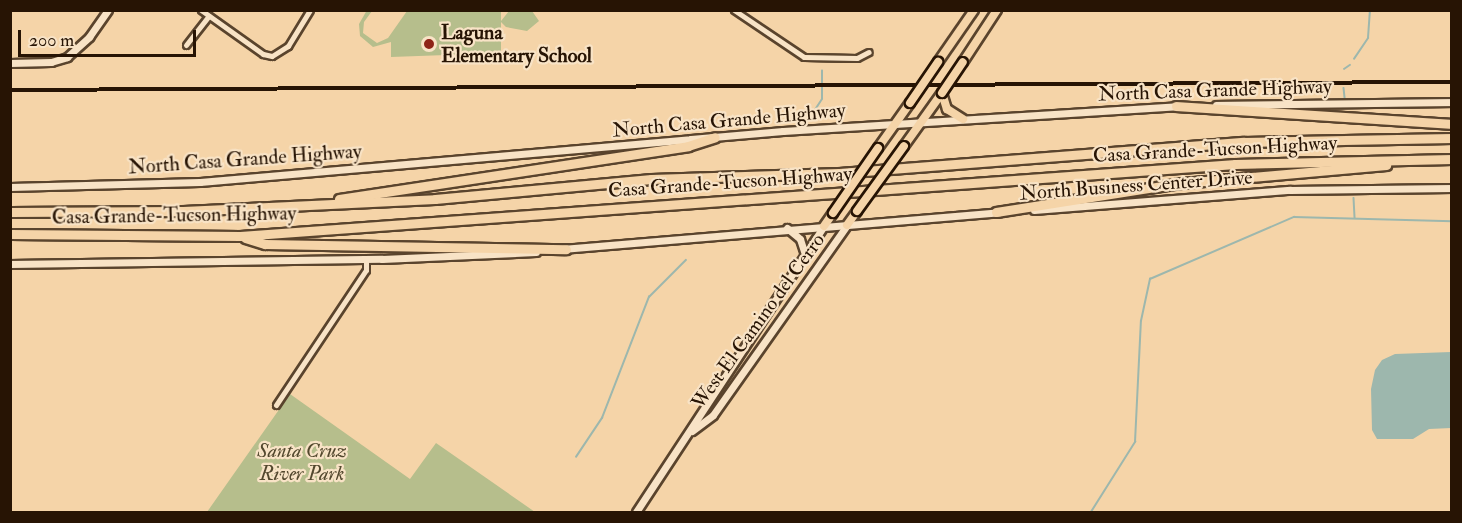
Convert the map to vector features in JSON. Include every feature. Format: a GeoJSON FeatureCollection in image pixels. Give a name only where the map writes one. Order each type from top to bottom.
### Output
{"type":"FeatureCollection","features":[{"type":"Feature","properties":{"kind":"highway"},"geometry":{"type":"LineString","coordinates":[[1176,106],[1452,124]]}},
{"type":"Feature","properties":{"kind":"highway"},"geometry":{"type":"LineString","coordinates":[[305,206],[688,146],[715,137]]}},
{"type":"Feature","properties":{"kind":"highway","name":"Casa Grande-Tucson Highway"},"geometry":{"type":"LineString","coordinates":[[10,212],[305,206],[435,200],[651,179],[839,173],[1244,142],[1452,138]]}},
{"type":"Feature","properties":{"kind":"highway"},"geometry":{"type":"LineString","coordinates":[[996,212],[1182,183],[1452,159]]}},
{"type":"Feature","properties":{"kind":"highway","name":"Casa Grande-Tucson Highway"},"geometry":{"type":"LineString","coordinates":[[10,234],[240,236],[1235,164],[1452,159]]}},
{"type":"Feature","properties":{"kind":"highway"},"geometry":{"type":"LineString","coordinates":[[240,236],[265,244],[566,249]]}},
{"type":"Feature","properties":{"kind":"main road"},"geometry":{"type":"LineString","coordinates":[[10,63],[34,63],[61,59],[78,49],[108,10]]}},
{"type":"Feature","properties":{"kind":"main road"},"geometry":{"type":"LineString","coordinates":[[10,264],[366,260],[508,255],[824,226],[974,10]]}},
{"type":"Feature","properties":{"kind":"main road"},"geometry":{"type":"LineString","coordinates":[[847,225],[941,97],[997,10]]}},
{"type":"Feature","properties":{"kind":"main road"},"geometry":{"type":"LineString","coordinates":[[941,97],[947,109],[963,119]]}},
{"type":"Feature","properties":{"kind":"main road","name":"North Casa Grande Highway"},"geometry":{"type":"LineString","coordinates":[[10,187],[200,182],[715,137],[896,123],[1176,106],[1452,102]]}},
{"type":"Feature","properties":{"kind":"main road","name":"North Business Center Drive"},"geometry":{"type":"LineString","coordinates":[[824,226],[1290,190],[1452,188]]}},
{"type":"Feature","properties":{"kind":"main road","name":"West El Camino del Cerro"},"geometry":{"type":"LineString","coordinates":[[691,432],[713,415],[847,225]]}},
{"type":"Feature","properties":{"kind":"main road","name":"West El Camino del Cerro"},"geometry":{"type":"LineString","coordinates":[[636,513],[691,432],[703,406],[824,226]]}},
{"type":"Feature","properties":{"kind":"main road"},"geometry":{"type":"LineString","coordinates":[[787,228],[800,239],[805,254]]}},
{"type":"Feature","properties":{"kind":"street"},"geometry":{"type":"LineString","coordinates":[[201,10],[262,54],[272,56],[288,46],[310,10]]}},
{"type":"Feature","properties":{"kind":"street"},"geometry":{"type":"LineString","coordinates":[[734,10],[804,57],[857,58],[869,52]]}},
{"type":"Feature","properties":{"kind":"street"},"geometry":{"type":"LineString","coordinates":[[186,45],[208,16]]}},
{"type":"Feature","properties":{"kind":"street"},"geometry":{"type":"LineString","coordinates":[[276,405],[366,270],[366,260]]}},
{"type":"Feature","properties":{"kind":"green space"},"geometry":{"type":"Polygon","coordinates":[[[367,10],[372,11],[364,22],[363,33],[377,43],[388,38],[407,11],[501,11],[501,21],[509,11],[532,11],[539,21],[527,31],[506,27],[501,22],[501,53],[391,57],[391,42],[373,47],[360,36],[359,24],[367,10]]]}},
{"type":"Feature","properties":{"kind":"green space","name":"Santa Cruz River Park"},"geometry":{"type":"Polygon","coordinates":[[[290,394],[410,479],[436,443],[535,512],[207,512],[290,394]]]}},
{"type":"Feature","properties":{"kind":"shaded area"},"geometry":{"type":"Polygon","coordinates":[[[1451,352],[1451,428],[1429,429],[1413,439],[1377,439],[1372,430],[1371,389],[1375,370],[1382,360],[1395,354],[1451,352]]]}},
{"type":"Feature","properties":{"kind":"waterway"},"geometry":{"type":"LineString","coordinates":[[1354,59],[1368,38],[1370,10]]}},
{"type":"Feature","properties":{"kind":"waterway"},"geometry":{"type":"LineString","coordinates":[[1344,69],[1350,65]]}},
{"type":"Feature","properties":{"kind":"waterway"},"geometry":{"type":"LineString","coordinates":[[811,116],[822,99],[822,71]]}},
{"type":"Feature","properties":{"kind":"waterway"},"geometry":{"type":"LineString","coordinates":[[1344,88],[1345,98]]}},
{"type":"Feature","properties":{"kind":"waterway"},"geometry":{"type":"LineString","coordinates":[[1354,198],[1355,218]]}},
{"type":"Feature","properties":{"kind":"waterway"},"geometry":{"type":"LineString","coordinates":[[1091,512],[1135,442],[1141,321],[1150,279],[1294,217],[1452,221]]}},
{"type":"Feature","properties":{"kind":"waterway"},"geometry":{"type":"LineString","coordinates":[[576,457],[602,418],[649,297],[686,260]]}},
{"type":"Feature","properties":{"kind":"railway"},"geometry":{"type":"LineString","coordinates":[[10,90],[1452,82]]}},
{"type":"Feature","properties":{"kind":"place","name":"Laguna Elementary School"},"geometry":{"type":"Point","coordinates":[429,44]}}]}
